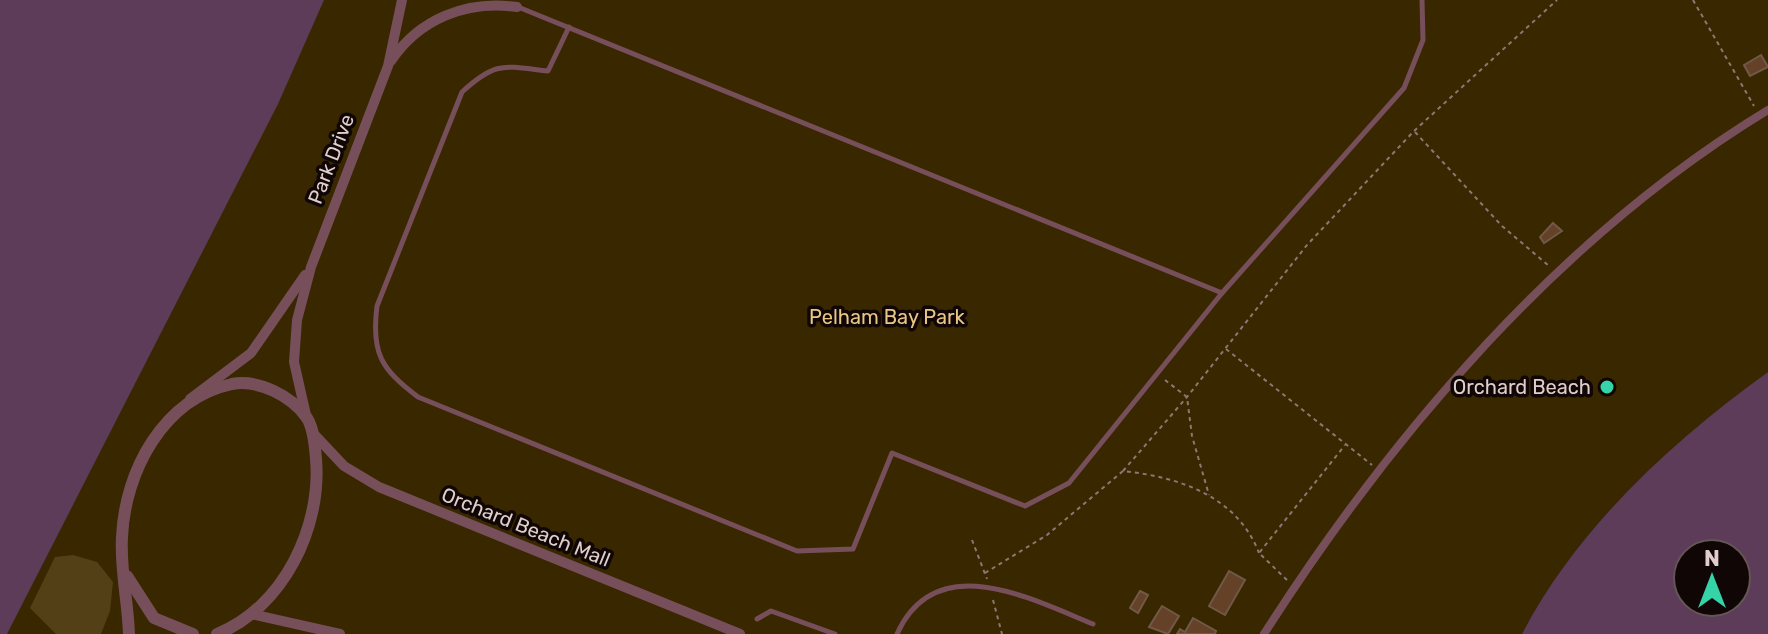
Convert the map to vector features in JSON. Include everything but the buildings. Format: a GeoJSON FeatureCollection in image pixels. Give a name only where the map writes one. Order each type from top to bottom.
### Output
{"type":"FeatureCollection","features":[{"type":"Feature","properties":{"kind":"street","name":"Park Drive"},"geometry":{"type":"LineString","coordinates":[[217,634],[251,614],[279,585],[306,533],[316,489],[312,432],[295,376],[294,346],[311,267],[388,66],[402,0]]}},
{"type":"Feature","properties":{"kind":"street","name":"Park Drive"},"geometry":{"type":"LineString","coordinates":[[388,66],[409,39],[448,12],[474,5],[517,7]]}},
{"type":"Feature","properties":{"kind":"street"},"geometry":{"type":"LineString","coordinates":[[1264,634],[1380,471],[1479,354],[1586,242],[1655,186],[1764,113]]}},
{"type":"Feature","properties":{"kind":"street","name":"Park Drive"},"geometry":{"type":"LineString","coordinates":[[129,634],[122,566],[124,516],[134,482],[157,434],[204,386],[251,353],[311,267]]}},
{"type":"Feature","properties":{"kind":"street","name":"Park Drive"},"geometry":{"type":"LineString","coordinates":[[180,409],[231,384],[250,384],[280,395],[306,417]]}},
{"type":"Feature","properties":{"kind":"street","name":"Orchard Beach Mall"},"geometry":{"type":"LineString","coordinates":[[312,432],[344,466],[379,487],[740,634]]}},
{"type":"Feature","properties":{"kind":"street"},"geometry":{"type":"LineString","coordinates":[[122,566],[136,594],[154,618],[193,634]]}},
{"type":"Feature","properties":{"kind":"street"},"geometry":{"type":"LineString","coordinates":[[251,614],[340,634]]}},
{"type":"Feature","properties":{"kind":"lane"},"geometry":{"type":"LineString","coordinates":[[569,27],[548,71],[514,67],[486,70],[462,92],[377,306],[374,332],[379,358],[392,378],[418,397],[797,551],[853,549],[892,453],[1025,506],[1069,483],[1222,293],[1404,88],[1423,40],[1422,0]]}},
{"type":"Feature","properties":{"kind":"lane"},"geometry":{"type":"LineString","coordinates":[[517,7],[1222,293]]}},
{"type":"Feature","properties":{"kind":"lane"},"geometry":{"type":"LineString","coordinates":[[897,634],[905,617],[924,600],[948,588],[971,585],[1021,595],[1093,624]]}},
{"type":"Feature","properties":{"kind":"lane"},"geometry":{"type":"LineString","coordinates":[[757,619],[771,611],[835,634]]}},
{"type":"Feature","properties":{"kind":"path"},"geometry":{"type":"LineString","coordinates":[[985,573],[1047,535],[1123,471],[1187,397],[1307,245],[1414,131],[1557,0]]}},
{"type":"Feature","properties":{"kind":"path"},"geometry":{"type":"LineString","coordinates":[[1693,0],[1764,113]]}},
{"type":"Feature","properties":{"kind":"path"},"geometry":{"type":"LineString","coordinates":[[1414,131],[1502,226],[1557,273]]}},
{"type":"Feature","properties":{"kind":"path"},"geometry":{"type":"LineString","coordinates":[[1225,349],[1380,471]]}},
{"type":"Feature","properties":{"kind":"path"},"geometry":{"type":"LineString","coordinates":[[1165,380],[1187,397],[1192,436],[1210,496]]}},
{"type":"Feature","properties":{"kind":"path"},"geometry":{"type":"LineString","coordinates":[[1259,553],[1346,444]]}},
{"type":"Feature","properties":{"kind":"path"},"geometry":{"type":"LineString","coordinates":[[1123,471],[1180,480],[1210,496],[1248,528],[1259,553],[1295,587]]}},
{"type":"Feature","properties":{"kind":"green space","name":"Pelham Bay Park"},"geometry":{"type":"Polygon","coordinates":[[[299,0],[1768,0],[1768,372],[1697,427],[1630,489],[1570,558],[1522,634],[0,634],[299,0]]]}},
{"type":"Feature","properties":{"kind":"shaded area"},"geometry":{"type":"Polygon","coordinates":[[[0,0],[324,0],[278,104],[7,634],[0,634],[0,0]]]}},
{"type":"Feature","properties":{"kind":"shaded area"},"geometry":{"type":"Polygon","coordinates":[[[1768,372],[1768,634],[1522,634],[1544,595],[1599,523],[1662,457],[1768,372]]]}},
{"type":"Feature","properties":{"kind":"shaded area"},"geometry":{"type":"Polygon","coordinates":[[[73,555],[97,562],[113,582],[110,611],[101,634],[56,634],[30,608],[55,557],[73,555]]]}},
{"type":"Feature","properties":{"kind":"place","name":"Orchard Beach"},"geometry":{"type":"Point","coordinates":[1607,387]}}]}
